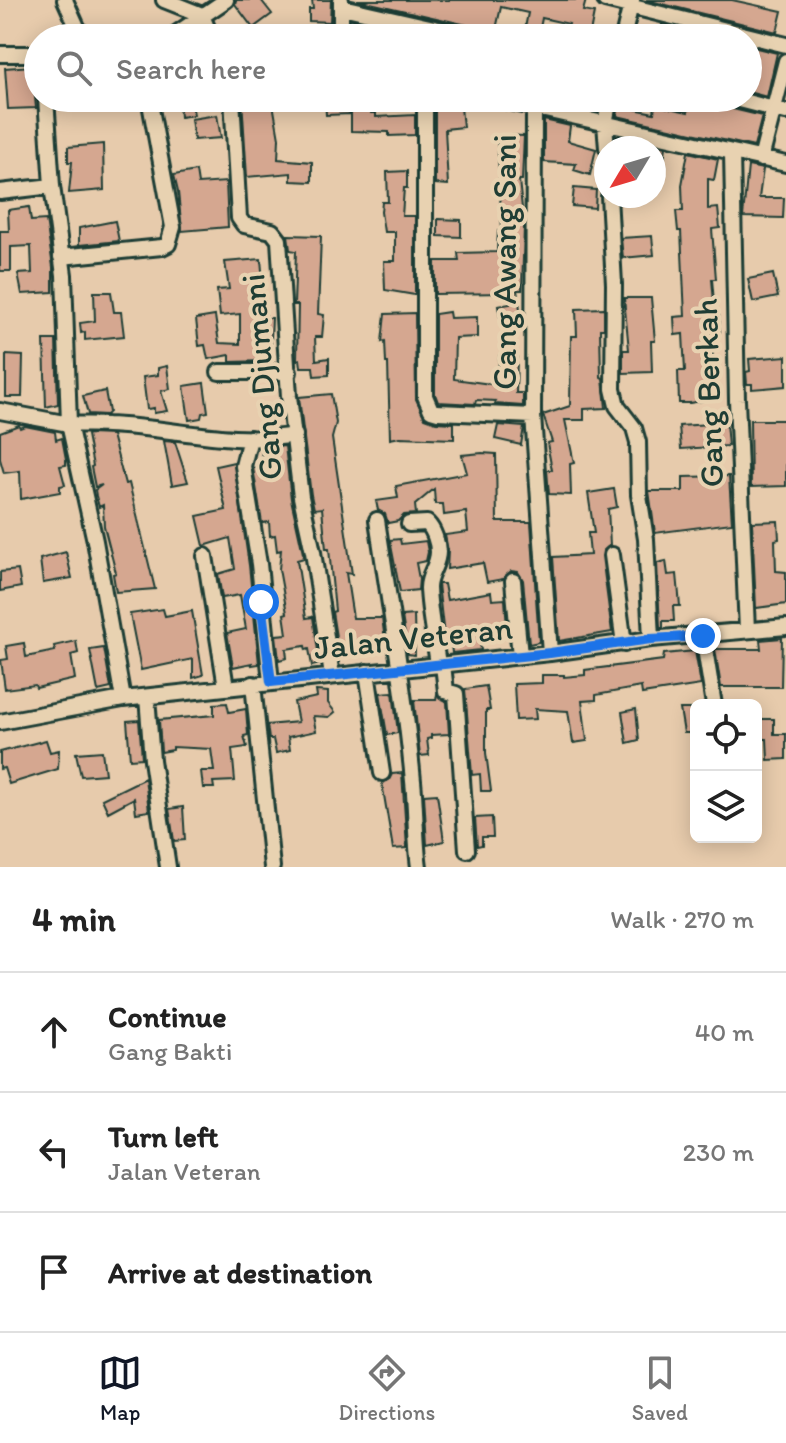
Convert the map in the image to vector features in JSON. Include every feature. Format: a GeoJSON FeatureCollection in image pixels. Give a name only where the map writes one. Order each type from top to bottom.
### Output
{"type":"FeatureCollection","features":[{"type":"Feature","properties":{"kind":"street"},"geometry":{"type":"LineString","coordinates":[[65,0],[76,24]]}},
{"type":"Feature","properties":{"kind":"street"},"geometry":{"type":"LineString","coordinates":[[164,0],[202,15],[206,24]]}},
{"type":"Feature","properties":{"kind":"street"},"geometry":{"type":"LineString","coordinates":[[189,24],[226,0]]}},
{"type":"Feature","properties":{"kind":"street"},"geometry":{"type":"LineString","coordinates":[[605,0],[707,24]]}},
{"type":"Feature","properties":{"kind":"street"},"geometry":{"type":"LineString","coordinates":[[341,24],[342,4],[422,24]]}},
{"type":"Feature","properties":{"kind":"street"},"geometry":{"type":"LineString","coordinates":[[626,24],[631,4]]}},
{"type":"Feature","properties":{"kind":"street"},"geometry":{"type":"LineString","coordinates":[[762,39],[786,45]]}},
{"type":"Feature","properties":{"kind":"street"},"geometry":{"type":"LineString","coordinates":[[0,54],[24,54]]}},
{"type":"Feature","properties":{"kind":"street"},"geometry":{"type":"LineString","coordinates":[[761,159],[780,110],[786,61]]}},
{"type":"Feature","properties":{"kind":"street"},"geometry":{"type":"LineString","coordinates":[[47,112],[68,355],[69,424],[95,541],[123,699]]}},
{"type":"Feature","properties":{"kind":"street"},"geometry":{"type":"LineString","coordinates":[[61,257],[168,244],[173,227],[152,112]]}},
{"type":"Feature","properties":{"kind":"street","name":"Gang Djumani"},"geometry":{"type":"LineString","coordinates":[[233,112],[237,213],[244,225],[272,231],[279,240],[301,497],[313,552],[332,676]]}},
{"type":"Feature","properties":{"kind":"street"},"geometry":{"type":"LineString","coordinates":[[425,112],[423,365],[427,404],[431,410],[438,412],[533,416]]}},
{"type":"Feature","properties":{"kind":"street","name":"Gang Awang Sani"},"geometry":{"type":"LineString","coordinates":[[534,112],[533,416],[550,653]]}},
{"type":"Feature","properties":{"kind":"street"},"geometry":{"type":"LineString","coordinates":[[552,112],[786,164]]}},
{"type":"Feature","properties":{"kind":"street"},"geometry":{"type":"LineString","coordinates":[[606,136],[607,112]]}},
{"type":"Feature","properties":{"kind":"street","name":"Gang Berkah"},"geometry":{"type":"LineString","coordinates":[[732,153],[737,400],[747,630]]}},
{"type":"Feature","properties":{"kind":"street"},"geometry":{"type":"LineString","coordinates":[[0,192],[52,186]]}},
{"type":"Feature","properties":{"kind":"street"},"geometry":{"type":"LineString","coordinates":[[610,208],[614,284],[613,389],[617,406],[634,428],[638,442],[639,495],[646,539],[651,639]]}},
{"type":"Feature","properties":{"kind":"street"},"geometry":{"type":"LineString","coordinates":[[219,372],[289,372]]}},
{"type":"Feature","properties":{"kind":"street"},"geometry":{"type":"LineString","coordinates":[[0,411],[69,424],[108,425],[215,438],[295,435]]}},
{"type":"Feature","properties":{"kind":"street"},"geometry":{"type":"LineString","coordinates":[[250,438],[243,466],[259,564],[271,682]]}},
{"type":"Feature","properties":{"kind":"street"},"geometry":{"type":"LineString","coordinates":[[377,520],[400,669],[419,867]]}},
{"type":"Feature","properties":{"kind":"street"},"geometry":{"type":"LineString","coordinates":[[409,524],[427,523],[432,528],[439,550],[437,562],[429,573],[428,588],[446,691],[456,694],[467,850]]}},
{"type":"Feature","properties":{"kind":"street"},"geometry":{"type":"LineString","coordinates":[[612,555],[624,644]]}},
{"type":"Feature","properties":{"kind":"street"},"geometry":{"type":"LineString","coordinates":[[205,556],[226,687]]}},
{"type":"Feature","properties":{"kind":"street"},"geometry":{"type":"LineString","coordinates":[[513,581],[520,656]]}},
{"type":"Feature","properties":{"kind":"street","name":"Jalan Veteran"},"geometry":{"type":"LineString","coordinates":[[0,722],[123,699],[550,653],[651,639],[786,627]]}},
{"type":"Feature","properties":{"kind":"street"},"geometry":{"type":"LineString","coordinates":[[703,636],[713,699]]}},
{"type":"Feature","properties":{"kind":"street"},"geometry":{"type":"LineString","coordinates":[[367,672],[382,773]]}},
{"type":"Feature","properties":{"kind":"street"},"geometry":{"type":"LineString","coordinates":[[253,684],[272,867]]}},
{"type":"Feature","properties":{"kind":"street"},"geometry":{"type":"LineString","coordinates":[[147,697],[152,760],[168,867]]}},
{"type":"Feature","properties":{"kind":"building"},"geometry":{"type":"Polygon","coordinates":[[[236,0],[261,0],[272,14],[258,24],[250,24],[235,4],[236,0]]]}},
{"type":"Feature","properties":{"kind":"building"},"geometry":{"type":"Polygon","coordinates":[[[312,0],[331,0],[330,22],[309,21],[312,0]]]}},
{"type":"Feature","properties":{"kind":"building"},"geometry":{"type":"Polygon","coordinates":[[[357,0],[586,0],[583,11],[594,13],[592,24],[569,24],[542,18],[541,24],[526,24],[528,13],[501,7],[497,24],[462,24],[357,0]]]}},
{"type":"Feature","properties":{"kind":"building"},"geometry":{"type":"Polygon","coordinates":[[[646,0],[732,0],[782,11],[777,32],[762,28],[762,24],[744,24],[646,0]]]}},
{"type":"Feature","properties":{"kind":"building"},"geometry":{"type":"Polygon","coordinates":[[[762,49],[777,53],[767,97],[762,96],[762,49]]]}},
{"type":"Feature","properties":{"kind":"building"},"geometry":{"type":"Polygon","coordinates":[[[24,67],[24,108],[8,109],[5,68],[24,67]]]}},
{"type":"Feature","properties":{"kind":"building"},"geometry":{"type":"Polygon","coordinates":[[[180,112],[193,112],[194,115],[180,117],[180,112]]]}},
{"type":"Feature","properties":{"kind":"building"},"geometry":{"type":"Polygon","coordinates":[[[243,112],[274,112],[279,138],[278,159],[312,162],[312,182],[291,181],[291,173],[247,177],[243,112]]]}},
{"type":"Feature","properties":{"kind":"building"},"geometry":{"type":"Polygon","coordinates":[[[326,112],[371,112],[376,113],[376,117],[415,115],[415,135],[389,136],[389,132],[351,131],[351,114],[326,115],[326,112]]]}},
{"type":"Feature","properties":{"kind":"building"},"geometry":{"type":"Polygon","coordinates":[[[435,112],[462,112],[463,127],[445,129],[448,185],[435,184],[435,112]]]}},
{"type":"Feature","properties":{"kind":"building"},"geometry":{"type":"Polygon","coordinates":[[[618,112],[746,112],[762,116],[754,147],[617,116],[618,112]]]}},
{"type":"Feature","properties":{"kind":"building"},"geometry":{"type":"Polygon","coordinates":[[[217,115],[221,138],[194,140],[191,119],[217,115]]]}},
{"type":"Feature","properties":{"kind":"building"},"geometry":{"type":"Polygon","coordinates":[[[544,120],[570,126],[568,141],[594,148],[590,175],[574,170],[576,164],[544,162],[544,120]]]}},
{"type":"Feature","properties":{"kind":"building"},"geometry":{"type":"Polygon","coordinates":[[[497,135],[524,136],[522,180],[519,180],[524,227],[522,290],[517,290],[521,315],[500,317],[498,306],[510,304],[509,293],[435,294],[435,261],[459,261],[458,253],[497,252],[498,231],[502,231],[497,135]]]}},
{"type":"Feature","properties":{"kind":"building"},"geometry":{"type":"Polygon","coordinates":[[[103,144],[104,190],[69,193],[72,162],[68,162],[68,147],[103,144]]]}},
{"type":"Feature","properties":{"kind":"building"},"geometry":{"type":"Polygon","coordinates":[[[688,152],[718,159],[714,180],[708,179],[708,209],[718,208],[720,228],[712,229],[716,279],[712,279],[720,332],[711,332],[713,358],[708,359],[711,388],[701,389],[702,401],[679,403],[678,371],[685,371],[683,334],[675,335],[674,317],[685,316],[681,231],[678,231],[676,211],[683,211],[682,185],[688,152]]]}},
{"type":"Feature","properties":{"kind":"building"},"geometry":{"type":"Polygon","coordinates":[[[748,166],[763,169],[759,198],[784,198],[783,218],[743,217],[748,166]]]}},
{"type":"Feature","properties":{"kind":"building"},"geometry":{"type":"Polygon","coordinates":[[[196,171],[198,184],[226,182],[228,227],[182,231],[174,175],[196,171]]]}},
{"type":"Feature","properties":{"kind":"building"},"geometry":{"type":"Polygon","coordinates":[[[407,171],[402,216],[415,216],[415,295],[385,290],[384,261],[395,261],[395,232],[384,232],[381,212],[382,202],[388,202],[387,172],[407,171]]]}},
{"type":"Feature","properties":{"kind":"building"},"geometry":{"type":"Polygon","coordinates":[[[574,188],[594,190],[594,208],[572,206],[574,188]]]}},
{"type":"Feature","properties":{"kind":"building"},"geometry":{"type":"Polygon","coordinates":[[[29,207],[31,221],[46,220],[53,267],[53,292],[22,294],[18,274],[32,273],[31,246],[11,247],[11,271],[0,271],[0,231],[9,231],[8,210],[29,207]]]}},
{"type":"Feature","properties":{"kind":"building"},"geometry":{"type":"Polygon","coordinates":[[[438,219],[461,220],[461,237],[438,236],[438,219]]]}},
{"type":"Feature","properties":{"kind":"building"},"geometry":{"type":"Polygon","coordinates":[[[115,221],[119,241],[79,245],[79,228],[115,221]]]}},
{"type":"Feature","properties":{"kind":"building"},"geometry":{"type":"Polygon","coordinates":[[[288,235],[321,236],[318,314],[324,315],[322,337],[315,337],[316,360],[329,358],[329,375],[314,376],[313,367],[301,367],[300,359],[297,360],[298,305],[294,305],[296,251],[290,250],[288,235]]]}},
{"type":"Feature","properties":{"kind":"building"},"geometry":{"type":"Polygon","coordinates":[[[652,236],[654,255],[623,258],[621,238],[652,236]]]}},
{"type":"Feature","properties":{"kind":"building"},"geometry":{"type":"Polygon","coordinates":[[[261,259],[266,318],[272,318],[270,361],[230,362],[230,355],[208,359],[205,345],[199,346],[196,319],[215,316],[219,343],[240,344],[240,314],[220,316],[217,290],[229,289],[225,262],[261,259]]]}},
{"type":"Feature","properties":{"kind":"building"},"geometry":{"type":"Polygon","coordinates":[[[773,274],[778,297],[753,302],[748,279],[773,274]]]}},
{"type":"Feature","properties":{"kind":"building"},"geometry":{"type":"Polygon","coordinates":[[[94,292],[111,292],[114,312],[121,312],[124,336],[85,340],[80,323],[95,321],[94,292]]]}},
{"type":"Feature","properties":{"kind":"building"},"geometry":{"type":"Polygon","coordinates":[[[624,298],[651,298],[655,341],[651,341],[652,372],[623,373],[623,350],[629,350],[624,298]]]}},
{"type":"Feature","properties":{"kind":"building"},"geometry":{"type":"Polygon","coordinates":[[[604,308],[604,329],[600,329],[601,377],[606,408],[584,409],[584,420],[565,420],[574,463],[570,464],[571,495],[549,494],[547,470],[552,470],[547,443],[552,442],[543,415],[570,406],[571,336],[577,336],[576,309],[604,308]]]}},
{"type":"Feature","properties":{"kind":"building"},"geometry":{"type":"Polygon","coordinates":[[[449,312],[450,318],[477,317],[477,337],[455,338],[454,379],[498,385],[499,356],[517,356],[516,393],[523,393],[523,406],[476,400],[475,404],[438,402],[435,394],[435,314],[449,312]]]}},
{"type":"Feature","properties":{"kind":"building"},"geometry":{"type":"Polygon","coordinates":[[[415,313],[416,399],[425,418],[454,423],[454,439],[390,439],[388,363],[385,341],[382,342],[385,314],[415,313]]]}},
{"type":"Feature","properties":{"kind":"building"},"geometry":{"type":"Polygon","coordinates":[[[44,340],[56,340],[58,404],[46,407],[44,340]]]}},
{"type":"Feature","properties":{"kind":"building"},"geometry":{"type":"Polygon","coordinates":[[[6,355],[23,356],[22,397],[6,397],[6,355]]]}},
{"type":"Feature","properties":{"kind":"building"},"geometry":{"type":"Polygon","coordinates":[[[786,356],[786,386],[752,389],[752,384],[747,384],[749,359],[786,356]]]}},
{"type":"Feature","properties":{"kind":"building"},"geometry":{"type":"Polygon","coordinates":[[[167,366],[170,389],[161,391],[167,411],[154,413],[154,408],[147,409],[143,377],[158,375],[158,368],[167,366]]]}},
{"type":"Feature","properties":{"kind":"building"},"geometry":{"type":"Polygon","coordinates":[[[204,383],[208,412],[202,413],[201,418],[189,420],[184,386],[204,383]]]}},
{"type":"Feature","properties":{"kind":"building"},"geometry":{"type":"Polygon","coordinates":[[[105,391],[109,412],[106,415],[88,414],[83,396],[105,391]]]}},
{"type":"Feature","properties":{"kind":"building"},"geometry":{"type":"Polygon","coordinates":[[[331,394],[336,423],[332,438],[352,574],[346,573],[353,618],[382,618],[386,647],[339,656],[332,612],[335,611],[329,549],[326,549],[322,508],[314,509],[311,495],[299,397],[331,394]]]}},
{"type":"Feature","properties":{"kind":"building"},"geometry":{"type":"Polygon","coordinates":[[[750,420],[786,420],[786,486],[751,487],[750,420]]]}},
{"type":"Feature","properties":{"kind":"building"},"geometry":{"type":"Polygon","coordinates":[[[726,423],[728,446],[681,449],[679,426],[726,423]]]}},
{"type":"Feature","properties":{"kind":"building"},"geometry":{"type":"Polygon","coordinates":[[[19,425],[20,428],[25,426],[55,432],[56,440],[62,438],[66,465],[60,466],[65,485],[60,486],[60,492],[21,499],[20,471],[4,473],[0,459],[0,432],[19,425]]]}},
{"type":"Feature","properties":{"kind":"building"},"geometry":{"type":"Polygon","coordinates":[[[498,425],[524,427],[521,445],[495,439],[498,425]]]}},
{"type":"Feature","properties":{"kind":"building"},"geometry":{"type":"Polygon","coordinates":[[[87,435],[112,435],[125,484],[129,483],[155,589],[116,592],[113,574],[116,573],[104,526],[103,505],[99,507],[95,490],[102,485],[95,487],[91,467],[87,435]]]}},
{"type":"Feature","properties":{"kind":"building"},"geometry":{"type":"Polygon","coordinates":[[[164,441],[175,442],[188,482],[172,485],[164,441]]]}},
{"type":"Feature","properties":{"kind":"building"},"geometry":{"type":"Polygon","coordinates":[[[285,446],[291,499],[304,558],[297,560],[306,618],[313,617],[320,664],[312,666],[309,649],[306,650],[305,646],[286,649],[287,658],[279,660],[276,635],[287,634],[284,614],[287,613],[279,569],[281,550],[277,551],[275,535],[270,536],[269,522],[262,523],[253,468],[261,466],[262,448],[285,446]]]}},
{"type":"Feature","properties":{"kind":"building"},"geometry":{"type":"Polygon","coordinates":[[[496,454],[497,522],[531,522],[539,642],[529,644],[523,580],[518,572],[511,571],[503,579],[487,582],[483,563],[447,569],[445,535],[468,532],[466,512],[444,515],[443,504],[435,504],[434,489],[415,505],[416,514],[404,515],[398,521],[388,523],[385,514],[378,510],[376,501],[398,498],[396,486],[467,473],[462,455],[496,454]]]}},
{"type":"Feature","properties":{"kind":"building"},"geometry":{"type":"Polygon","coordinates":[[[234,462],[259,664],[233,667],[227,633],[246,629],[240,595],[222,598],[218,574],[235,569],[230,538],[204,546],[197,516],[226,510],[216,466],[234,462]]]}},
{"type":"Feature","properties":{"kind":"building"},"geometry":{"type":"Polygon","coordinates":[[[729,476],[732,523],[655,533],[649,491],[683,491],[683,477],[729,476]]]}},
{"type":"Feature","properties":{"kind":"building"},"geometry":{"type":"Polygon","coordinates":[[[614,489],[617,507],[608,509],[610,545],[602,556],[612,632],[559,641],[553,557],[590,555],[588,533],[594,533],[588,493],[614,489]]]}},
{"type":"Feature","properties":{"kind":"building"},"geometry":{"type":"Polygon","coordinates":[[[778,521],[776,571],[786,572],[786,604],[756,608],[752,522],[778,521]]]}},
{"type":"Feature","properties":{"kind":"building"},"geometry":{"type":"Polygon","coordinates":[[[400,539],[401,544],[426,541],[426,561],[416,563],[418,590],[400,592],[390,540],[400,539]]]}},
{"type":"Feature","properties":{"kind":"building"},"geometry":{"type":"Polygon","coordinates":[[[66,552],[72,578],[43,583],[40,559],[66,552]]]}},
{"type":"Feature","properties":{"kind":"building"},"geometry":{"type":"Polygon","coordinates":[[[666,561],[668,575],[677,574],[680,606],[673,606],[674,621],[663,621],[663,628],[660,628],[657,563],[666,561]]]}},
{"type":"Feature","properties":{"kind":"building"},"geometry":{"type":"Polygon","coordinates":[[[18,570],[21,587],[0,591],[0,572],[18,570]]]}},
{"type":"Feature","properties":{"kind":"building"},"geometry":{"type":"Polygon","coordinates":[[[438,584],[444,584],[447,600],[491,592],[492,600],[505,599],[507,629],[479,635],[481,650],[452,653],[450,635],[444,636],[438,584]]]}},
{"type":"Feature","properties":{"kind":"building"},"geometry":{"type":"Polygon","coordinates":[[[163,609],[165,616],[192,611],[203,675],[193,678],[193,659],[141,670],[130,614],[163,609]]]}},
{"type":"Feature","properties":{"kind":"building"},"geometry":{"type":"Polygon","coordinates":[[[414,615],[415,655],[408,654],[402,616],[414,615]]]}},
{"type":"Feature","properties":{"kind":"building"},"geometry":{"type":"Polygon","coordinates":[[[782,638],[781,687],[721,687],[715,649],[761,649],[760,640],[782,638]]]}},
{"type":"Feature","properties":{"kind":"building"},"geometry":{"type":"Polygon","coordinates":[[[76,641],[78,653],[71,655],[75,679],[36,688],[35,685],[5,689],[1,660],[8,659],[6,646],[24,643],[26,657],[55,651],[54,646],[76,641]]]}},
{"type":"Feature","properties":{"kind":"building"},"geometry":{"type":"Polygon","coordinates":[[[104,648],[111,688],[98,691],[90,650],[104,648]]]}},
{"type":"Feature","properties":{"kind":"building"},"geometry":{"type":"Polygon","coordinates":[[[695,651],[701,685],[642,694],[641,687],[596,695],[596,700],[582,701],[587,741],[573,743],[568,711],[535,709],[536,719],[516,720],[514,684],[542,683],[542,675],[585,675],[585,670],[663,660],[664,654],[695,651]]]}},
{"type":"Feature","properties":{"kind":"building"},"geometry":{"type":"Polygon","coordinates":[[[486,686],[490,710],[486,710],[486,753],[491,791],[481,791],[480,774],[472,775],[465,689],[486,686]]]}},
{"type":"Feature","properties":{"kind":"building"},"geometry":{"type":"Polygon","coordinates":[[[316,691],[328,692],[328,703],[335,712],[329,717],[313,716],[316,731],[288,737],[290,750],[276,753],[267,725],[298,722],[294,702],[317,697],[316,691]]]}},
{"type":"Feature","properties":{"kind":"building"},"geometry":{"type":"Polygon","coordinates":[[[393,692],[398,733],[387,735],[380,693],[393,692]]]}},
{"type":"Feature","properties":{"kind":"building"},"geometry":{"type":"Polygon","coordinates":[[[437,694],[447,702],[449,734],[431,735],[427,739],[429,755],[420,756],[414,700],[436,700],[437,694]]]}},
{"type":"Feature","properties":{"kind":"building"},"geometry":{"type":"Polygon","coordinates":[[[227,703],[229,712],[246,709],[248,735],[244,736],[247,747],[232,749],[235,781],[213,782],[214,788],[203,788],[201,771],[214,771],[211,749],[173,747],[173,750],[161,752],[159,720],[214,715],[214,704],[227,703]]]}},
{"type":"Feature","properties":{"kind":"building"},"geometry":{"type":"Polygon","coordinates":[[[636,709],[639,740],[627,743],[622,712],[636,709]]]}},
{"type":"Feature","properties":{"kind":"building"},"geometry":{"type":"Polygon","coordinates":[[[680,709],[690,709],[690,733],[684,733],[680,709]]]}},
{"type":"Feature","properties":{"kind":"building"},"geometry":{"type":"Polygon","coordinates":[[[762,719],[774,719],[774,734],[786,734],[786,759],[768,760],[767,739],[762,739],[762,719]]]}},
{"type":"Feature","properties":{"kind":"building"},"geometry":{"type":"Polygon","coordinates":[[[139,720],[142,758],[130,759],[127,721],[139,720]]]}},
{"type":"Feature","properties":{"kind":"building"},"geometry":{"type":"Polygon","coordinates":[[[46,740],[50,752],[59,750],[58,769],[9,784],[4,768],[0,769],[0,752],[46,740]]]}},
{"type":"Feature","properties":{"kind":"building"},"geometry":{"type":"Polygon","coordinates":[[[102,751],[105,774],[81,776],[76,753],[102,751]]]}},
{"type":"Feature","properties":{"kind":"building"},"geometry":{"type":"Polygon","coordinates":[[[402,773],[407,848],[393,849],[382,783],[389,780],[392,774],[402,773]]]}},
{"type":"Feature","properties":{"kind":"building"},"geometry":{"type":"Polygon","coordinates":[[[145,778],[149,811],[136,813],[134,798],[108,812],[102,799],[145,778]]]}},
{"type":"Feature","properties":{"kind":"building"},"geometry":{"type":"Polygon","coordinates":[[[437,794],[444,841],[427,845],[424,795],[437,794]]]}},
{"type":"Feature","properties":{"kind":"building"},"geometry":{"type":"Polygon","coordinates":[[[183,807],[185,840],[174,841],[169,809],[183,807]]]}},
{"type":"Feature","properties":{"kind":"building"},"geometry":{"type":"Polygon","coordinates":[[[492,817],[493,837],[482,837],[482,845],[477,846],[475,818],[492,817]]]}},
{"type":"Feature","properties":{"kind":"route"},"geometry":{"type":"LineString","coordinates":[[261,602],[271,682],[418,668],[651,639],[703,636]]}}]}
